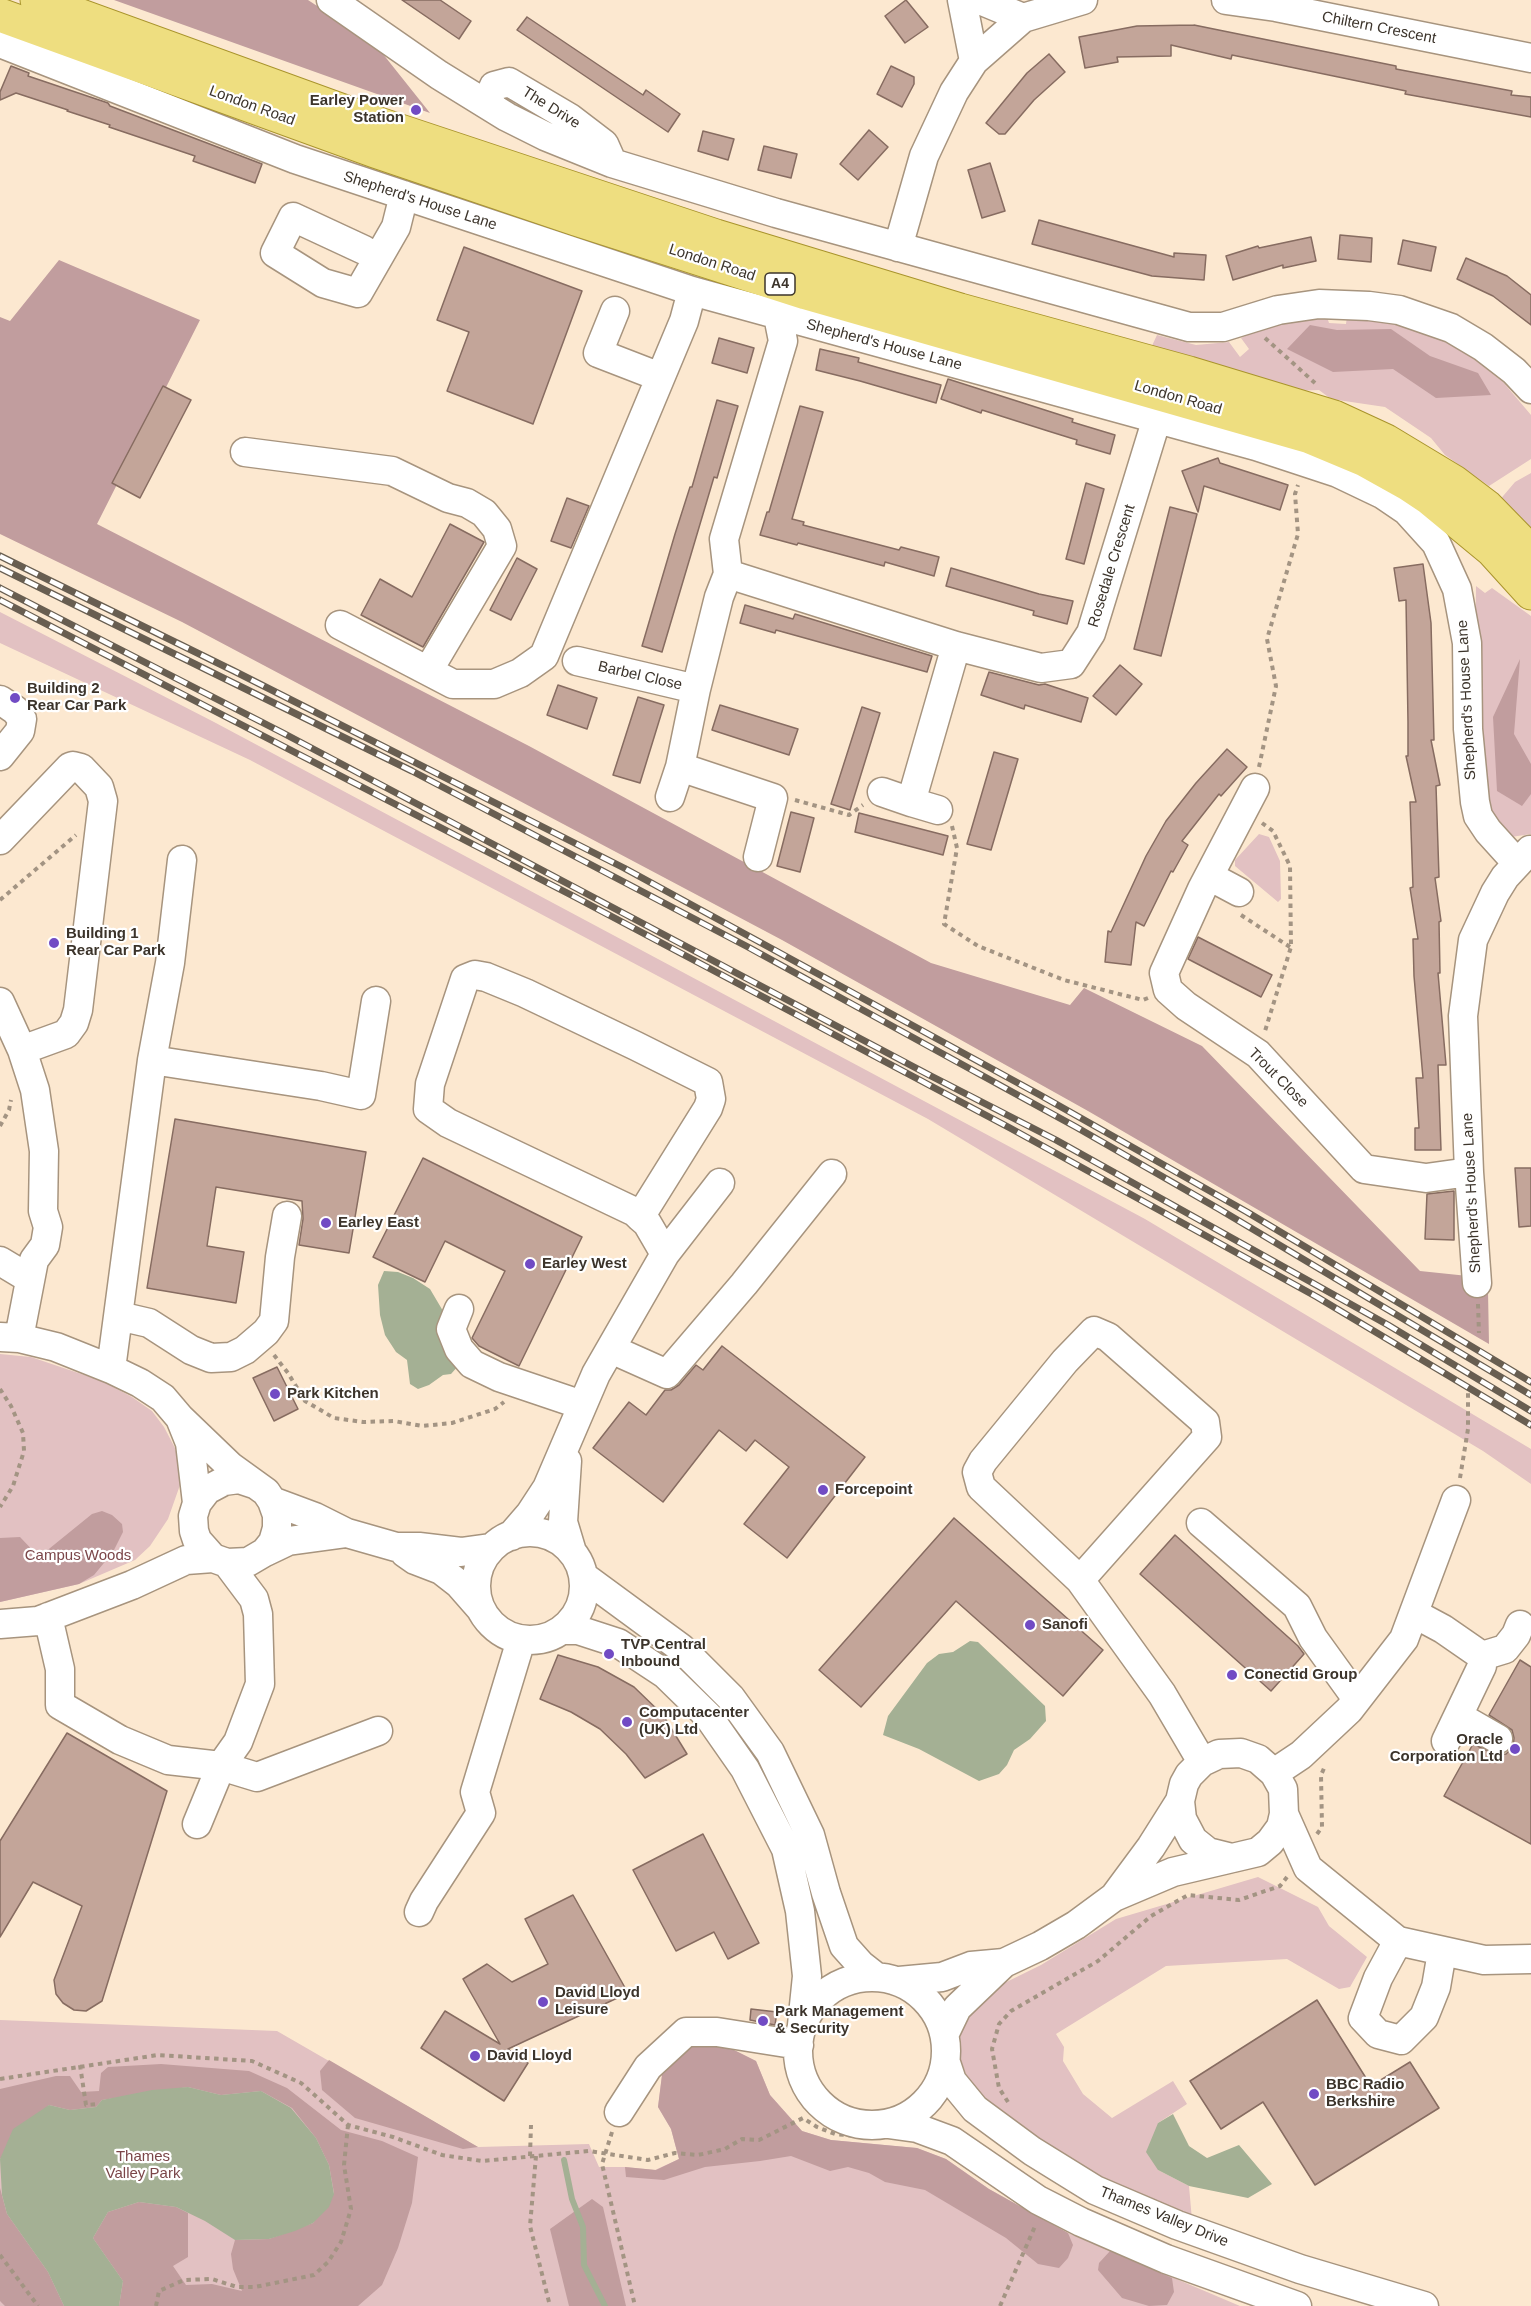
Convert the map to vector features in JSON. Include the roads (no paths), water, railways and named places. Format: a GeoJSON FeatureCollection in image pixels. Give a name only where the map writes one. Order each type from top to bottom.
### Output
{"type":"FeatureCollection","features":[{"type":"Feature","properties":{"kind":"main road","name":"London Road"},"geometry":{"type":"LineString","coordinates":[[37,0],[376,123],[716,236],[960,310],[1189,373],[1334,417],[1386,441],[1454,482],[1487,507],[1531,552]]}},
{"type":"Feature","properties":{"kind":"main road","name":"London Road"},"geometry":{"type":"LineString","coordinates":[[0,15],[385,155],[576,219],[806,292],[1271,425],[1336,447],[1385,471],[1429,498],[1482,541],[1531,593]]}},
{"type":"Feature","properties":{"kind":"street","name":"The Drive"},"geometry":{"type":"LineString","coordinates":[[331,0],[486,104],[494,86],[509,81],[570,118],[604,144],[612,163],[898,247]]}},
{"type":"Feature","properties":{"kind":"street"},"geometry":{"type":"LineString","coordinates":[[962,0],[974,61]]}},
{"type":"Feature","properties":{"kind":"street"},"geometry":{"type":"LineString","coordinates":[[980,0],[1023,18]]}},
{"type":"Feature","properties":{"kind":"street"},"geometry":{"type":"LineString","coordinates":[[1083,0],[1023,18],[974,61],[954,92],[924,156],[898,247],[1189,327],[1223,327],[1278,310],[1318,304],[1399,310],[1450,328],[1483,347],[1514,371],[1531,389]]}},
{"type":"Feature","properties":{"kind":"street","name":"Chiltern Crescent"},"geometry":{"type":"LineString","coordinates":[[1226,0],[1275,7],[1531,58]]}},
{"type":"Feature","properties":{"kind":"street","name":"Shepherd's House Lane"},"geometry":{"type":"LineString","coordinates":[[0,43],[295,159],[692,291],[1306,461],[1338,472],[1382,494],[1407,511],[1436,543],[1457,589],[1467,643],[1468,729],[1474,802],[1478,816],[1488,831],[1524,856],[1495,893],[1473,940],[1463,1016],[1469,1172],[1477,1283]]}},
{"type":"Feature","properties":{"kind":"street"},"geometry":{"type":"LineString","coordinates":[[364,250],[293,217],[275,254],[323,283],[358,293],[396,227],[404,195]]}},
{"type":"Feature","properties":{"kind":"street"},"geometry":{"type":"LineString","coordinates":[[340,625],[453,684],[494,684],[520,673],[544,656],[684,321],[692,291]]}},
{"type":"Feature","properties":{"kind":"street"},"geometry":{"type":"LineString","coordinates":[[615,312],[598,353],[660,377]]}},
{"type":"Feature","properties":{"kind":"street"},"geometry":{"type":"LineString","coordinates":[[696,688],[719,597],[728,574],[724,539],[783,341],[778,316]]}},
{"type":"Feature","properties":{"kind":"street","name":"Rosedale Crescent"},"geometry":{"type":"LineString","coordinates":[[728,574],[956,645],[1041,668],[1071,664],[1091,633],[1157,418]]}},
{"type":"Feature","properties":{"kind":"street"},"geometry":{"type":"LineString","coordinates":[[245,452],[392,471],[448,498],[467,503],[484,513],[498,529],[502,546],[428,671]]}},
{"type":"Feature","properties":{"kind":"street"},"geometry":{"type":"LineString","coordinates":[[882,792],[925,806],[956,645]]}},
{"type":"Feature","properties":{"kind":"street","name":"Barbel Close"},"geometry":{"type":"LineString","coordinates":[[577,661],[696,688],[680,766],[670,797]]}},
{"type":"Feature","properties":{"kind":"street"},"geometry":{"type":"LineString","coordinates":[[0,700],[15,710],[22,719],[20,731],[0,756]]}},
{"type":"Feature","properties":{"kind":"street"},"geometry":{"type":"LineString","coordinates":[[680,766],[773,798],[758,857]]}},
{"type":"Feature","properties":{"kind":"street"},"geometry":{"type":"LineString","coordinates":[[0,840],[70,767],[81,768],[99,787],[103,795],[82,985],[74,1023],[66,1035],[22,1050]]}},
{"type":"Feature","properties":{"kind":"street"},"geometry":{"type":"LineString","coordinates":[[1239,892],[1205,882],[1249,799]]}},
{"type":"Feature","properties":{"kind":"street"},"geometry":{"type":"LineString","coordinates":[[111,1369],[152,1060],[170,963],[182,860]]}},
{"type":"Feature","properties":{"kind":"street","name":"Trout Close"},"geometry":{"type":"LineString","coordinates":[[1205,882],[1164,973],[1168,990],[1186,1006],[1258,1054],[1364,1169],[1426,1178],[1469,1172]]}},
{"type":"Feature","properties":{"kind":"street"},"geometry":{"type":"LineString","coordinates":[[640,1216],[708,1108],[711,1099],[708,1082],[525,993],[486,977],[475,975],[465,979],[430,1084],[428,1109],[448,1123],[635,1212],[648,1223],[665,1254]]}},
{"type":"Feature","properties":{"kind":"street"},"geometry":{"type":"LineString","coordinates":[[152,1060],[321,1086],[361,1095],[376,1001]]}},
{"type":"Feature","properties":{"kind":"street"},"geometry":{"type":"LineString","coordinates":[[0,1002],[22,1050],[35,1090],[41,1122],[45,1167],[43,1211],[31,1225],[28,1242],[32,1270],[10,1337],[57,1347],[111,1369],[140,1383],[163,1398],[180,1418],[230,1466],[263,1492],[277,1515],[277,1528],[273,1542],[262,1554],[254,1599],[258,1614],[260,1684],[238,1742],[221,1766],[197,1824]]}},
{"type":"Feature","properties":{"kind":"street"},"geometry":{"type":"LineString","coordinates":[[611,1349],[667,1374],[771,1251],[832,1174]]}},
{"type":"Feature","properties":{"kind":"street"},"geometry":{"type":"LineString","coordinates":[[480,1608],[476,1578],[483,1560],[530,1514],[547,1488],[580,1409],[611,1349],[665,1254],[720,1183]]}},
{"type":"Feature","properties":{"kind":"street"},"geometry":{"type":"LineString","coordinates":[[119,1316],[149,1323],[191,1350],[211,1358],[231,1357],[266,1332],[274,1321],[280,1257],[287,1216]]}},
{"type":"Feature","properties":{"kind":"street"},"geometry":{"type":"LineString","coordinates":[[0,1261],[32,1270]]}},
{"type":"Feature","properties":{"kind":"street"},"geometry":{"type":"LineString","coordinates":[[459,1309],[451,1329],[459,1349],[472,1364],[580,1409]]}},
{"type":"Feature","properties":{"kind":"street"},"geometry":{"type":"LineString","coordinates":[[1080,1580],[1207,1437],[1205,1422],[1108,1337],[1094,1331],[988,1454],[977,1472],[981,1487],[1080,1580],[1162,1695],[1202,1762]]}},
{"type":"Feature","properties":{"kind":"street"},"geometry":{"type":"LineString","coordinates":[[396,1547],[415,1560],[441,1570],[459,1584],[491,1624],[503,1634],[521,1640],[545,1639],[563,1630],[576,1616],[582,1602],[578,1564],[562,1522],[567,1465],[580,1409]]}},
{"type":"Feature","properties":{"kind":"street"},"geometry":{"type":"LineString","coordinates":[[180,1418],[190,1443],[195,1510],[194,1531],[198,1540],[254,1599]]}},
{"type":"Feature","properties":{"kind":"street"},"geometry":{"type":"LineString","coordinates":[[141,1579],[171,1551],[207,1490],[224,1481],[239,1479],[347,1533],[396,1547],[461,1552],[501,1542],[528,1532],[546,1534],[562,1543],[578,1564],[681,1648],[731,1698],[770,1752],[810,1835],[844,1946],[861,1965],[921,1994],[933,2007],[945,2033],[946,2063],[939,2085],[915,2112],[888,2124]]}},
{"type":"Feature","properties":{"kind":"street"},"geometry":{"type":"LineString","coordinates":[[1274,1773],[1301,1755],[1349,1710],[1404,1639],[1456,1500]]}},
{"type":"Feature","properties":{"kind":"street"},"geometry":{"type":"LineString","coordinates":[[1201,1523],[1232,1535],[1298,1606],[1322,1628],[1357,1699]]}},
{"type":"Feature","properties":{"kind":"street"},"geometry":{"type":"LineString","coordinates":[[0,1624],[38,1621],[186,1560],[248,1562],[288,1540],[347,1533]]}},
{"type":"Feature","properties":{"kind":"street"},"geometry":{"type":"LineString","coordinates":[[1415,1614],[1443,1629],[1482,1656]]}},
{"type":"Feature","properties":{"kind":"street"},"geometry":{"type":"LineString","coordinates":[[48,1617],[60,1668],[60,1705],[120,1740],[168,1760],[221,1766],[257,1777],[378,1731]]}},
{"type":"Feature","properties":{"kind":"street"},"geometry":{"type":"LineString","coordinates":[[1482,1656],[1505,1649],[1516,1635],[1520,1625]]}},
{"type":"Feature","properties":{"kind":"street"},"geometry":{"type":"LineString","coordinates":[[563,1630],[578,1630],[618,1643],[665,1674],[708,1716],[745,1769],[786,1849],[797,1901],[807,1976],[798,2057],[802,2078],[815,2099],[837,2116],[857,2124],[888,2124],[917,2128],[952,2141],[1038,2200],[1081,2222],[1166,2259],[1297,2306]]}},
{"type":"Feature","properties":{"kind":"street"},"geometry":{"type":"LineString","coordinates":[[419,1912],[424,1900],[481,1812],[475,1792],[521,1640]]}},
{"type":"Feature","properties":{"kind":"street"},"geometry":{"type":"LineString","coordinates":[[1446,1741],[1482,1666],[1482,1656]]}},
{"type":"Feature","properties":{"kind":"street"},"geometry":{"type":"LineString","coordinates":[[1458,1716],[1498,1739]]}},
{"type":"Feature","properties":{"kind":"street"},"geometry":{"type":"LineString","coordinates":[[945,2033],[957,2008],[1004,1963],[1067,1930],[1114,1897],[1173,1872],[1245,1855],[1270,1842],[1281,1827],[1284,1814],[1283,1789],[1274,1773],[1258,1759],[1241,1753],[1219,1754],[1202,1762],[1189,1775],[1184,1784],[1180,1801],[1182,1819],[1193,1840],[1208,1852],[1245,1855],[1308,1868]]}},
{"type":"Feature","properties":{"kind":"street"},"geometry":{"type":"LineString","coordinates":[[1114,1897],[1180,1801]]}},
{"type":"Feature","properties":{"kind":"street"},"geometry":{"type":"LineString","coordinates":[[1284,1814],[1308,1868],[1398,1941],[1484,1960],[1531,1959]]}},
{"type":"Feature","properties":{"kind":"street"},"geometry":{"type":"LineString","coordinates":[[1398,1941],[1378,1978],[1363,2018],[1378,2034],[1401,2040],[1424,2017],[1436,1987],[1442,1952]]}},
{"type":"Feature","properties":{"kind":"street"},"geometry":{"type":"LineString","coordinates":[[801,2035],[815,2002],[829,1989],[851,1979],[942,1977],[971,1966],[1004,1963]]}},
{"type":"Feature","properties":{"kind":"street"},"geometry":{"type":"LineString","coordinates":[[619,2112],[648,2067],[686,2032],[801,2035]]}},
{"type":"Feature","properties":{"kind":"street","name":"Thames Valley Drive"},"geometry":{"type":"LineString","coordinates":[[946,2063],[952,2081],[975,2109],[1032,2151],[1095,2190],[1177,2225],[1277,2261],[1424,2306]]}},
{"type":"Feature","properties":{"kind":"waterway"},"geometry":{"type":"LineString","coordinates":[[564,2160],[572,2199],[583,2227],[584,2265],[605,2306]]}},
{"type":"Feature","properties":{"kind":"railway"},"geometry":{"type":"LineString","coordinates":[[0,556],[624,868],[1040,1095],[1247,1212],[1531,1382]]}},
{"type":"Feature","properties":{"kind":"railway"},"geometry":{"type":"LineString","coordinates":[[0,568],[412,771],[748,947],[1076,1127],[1219,1209],[1531,1395]]}},
{"type":"Feature","properties":{"kind":"railway"},"geometry":{"type":"LineString","coordinates":[[0,588],[283,733],[1056,1140],[1388,1325],[1531,1411]]}},
{"type":"Feature","properties":{"kind":"railway"},"geometry":{"type":"LineString","coordinates":[[0,600],[575,897],[1010,1128],[1317,1297],[1531,1425]]}},
{"type":"Feature","properties":{"kind":"place","name":"Earley Power Station"},"geometry":{"type":"Point","coordinates":[416,110]}},
{"type":"Feature","properties":{"kind":"place","name":"Building 2 Rear Car Park"},"geometry":{"type":"Point","coordinates":[15,698]}},
{"type":"Feature","properties":{"kind":"place","name":"Building 1 Rear Car Park"},"geometry":{"type":"Point","coordinates":[54,943]}},
{"type":"Feature","properties":{"kind":"place","name":"Earley East"},"geometry":{"type":"Point","coordinates":[326,1223]}},
{"type":"Feature","properties":{"kind":"place","name":"Earley West"},"geometry":{"type":"Point","coordinates":[530,1264]}},
{"type":"Feature","properties":{"kind":"place","name":"Park Kitchen"},"geometry":{"type":"Point","coordinates":[275,1394]}},
{"type":"Feature","properties":{"kind":"place","name":"Forcepoint"},"geometry":{"type":"Point","coordinates":[823,1490]}},
{"type":"Feature","properties":{"kind":"place","name":"Sanofi"},"geometry":{"type":"Point","coordinates":[1030,1625]}},
{"type":"Feature","properties":{"kind":"place","name":"TVP Central Inbound"},"geometry":{"type":"Point","coordinates":[609,1654]}},
{"type":"Feature","properties":{"kind":"place","name":"Conectid Group"},"geometry":{"type":"Point","coordinates":[1232,1675]}},
{"type":"Feature","properties":{"kind":"place","name":"Computacenter (UK) Ltd"},"geometry":{"type":"Point","coordinates":[627,1722]}},
{"type":"Feature","properties":{"kind":"place","name":"Oracle Corporation Ltd"},"geometry":{"type":"Point","coordinates":[1515,1749]}},
{"type":"Feature","properties":{"kind":"place","name":"David Lloyd Leisure"},"geometry":{"type":"Point","coordinates":[543,2002]}},
{"type":"Feature","properties":{"kind":"place","name":"Park Management & Security"},"geometry":{"type":"Point","coordinates":[763,2021]}},
{"type":"Feature","properties":{"kind":"place","name":"David Lloyd"},"geometry":{"type":"Point","coordinates":[475,2056]}},
{"type":"Feature","properties":{"kind":"place","name":"BBC Radio Berkshire"},"geometry":{"type":"Point","coordinates":[1314,2094]}},
{"type":"Feature","properties":{"kind":"park label","name":"Campus Woods"},"geometry":{"type":"Point","coordinates":[78,1556]}},
{"type":"Feature","properties":{"kind":"park label","name":"Thames Valley Park"},"geometry":{"type":"Point","coordinates":[143,2166]}}]}
